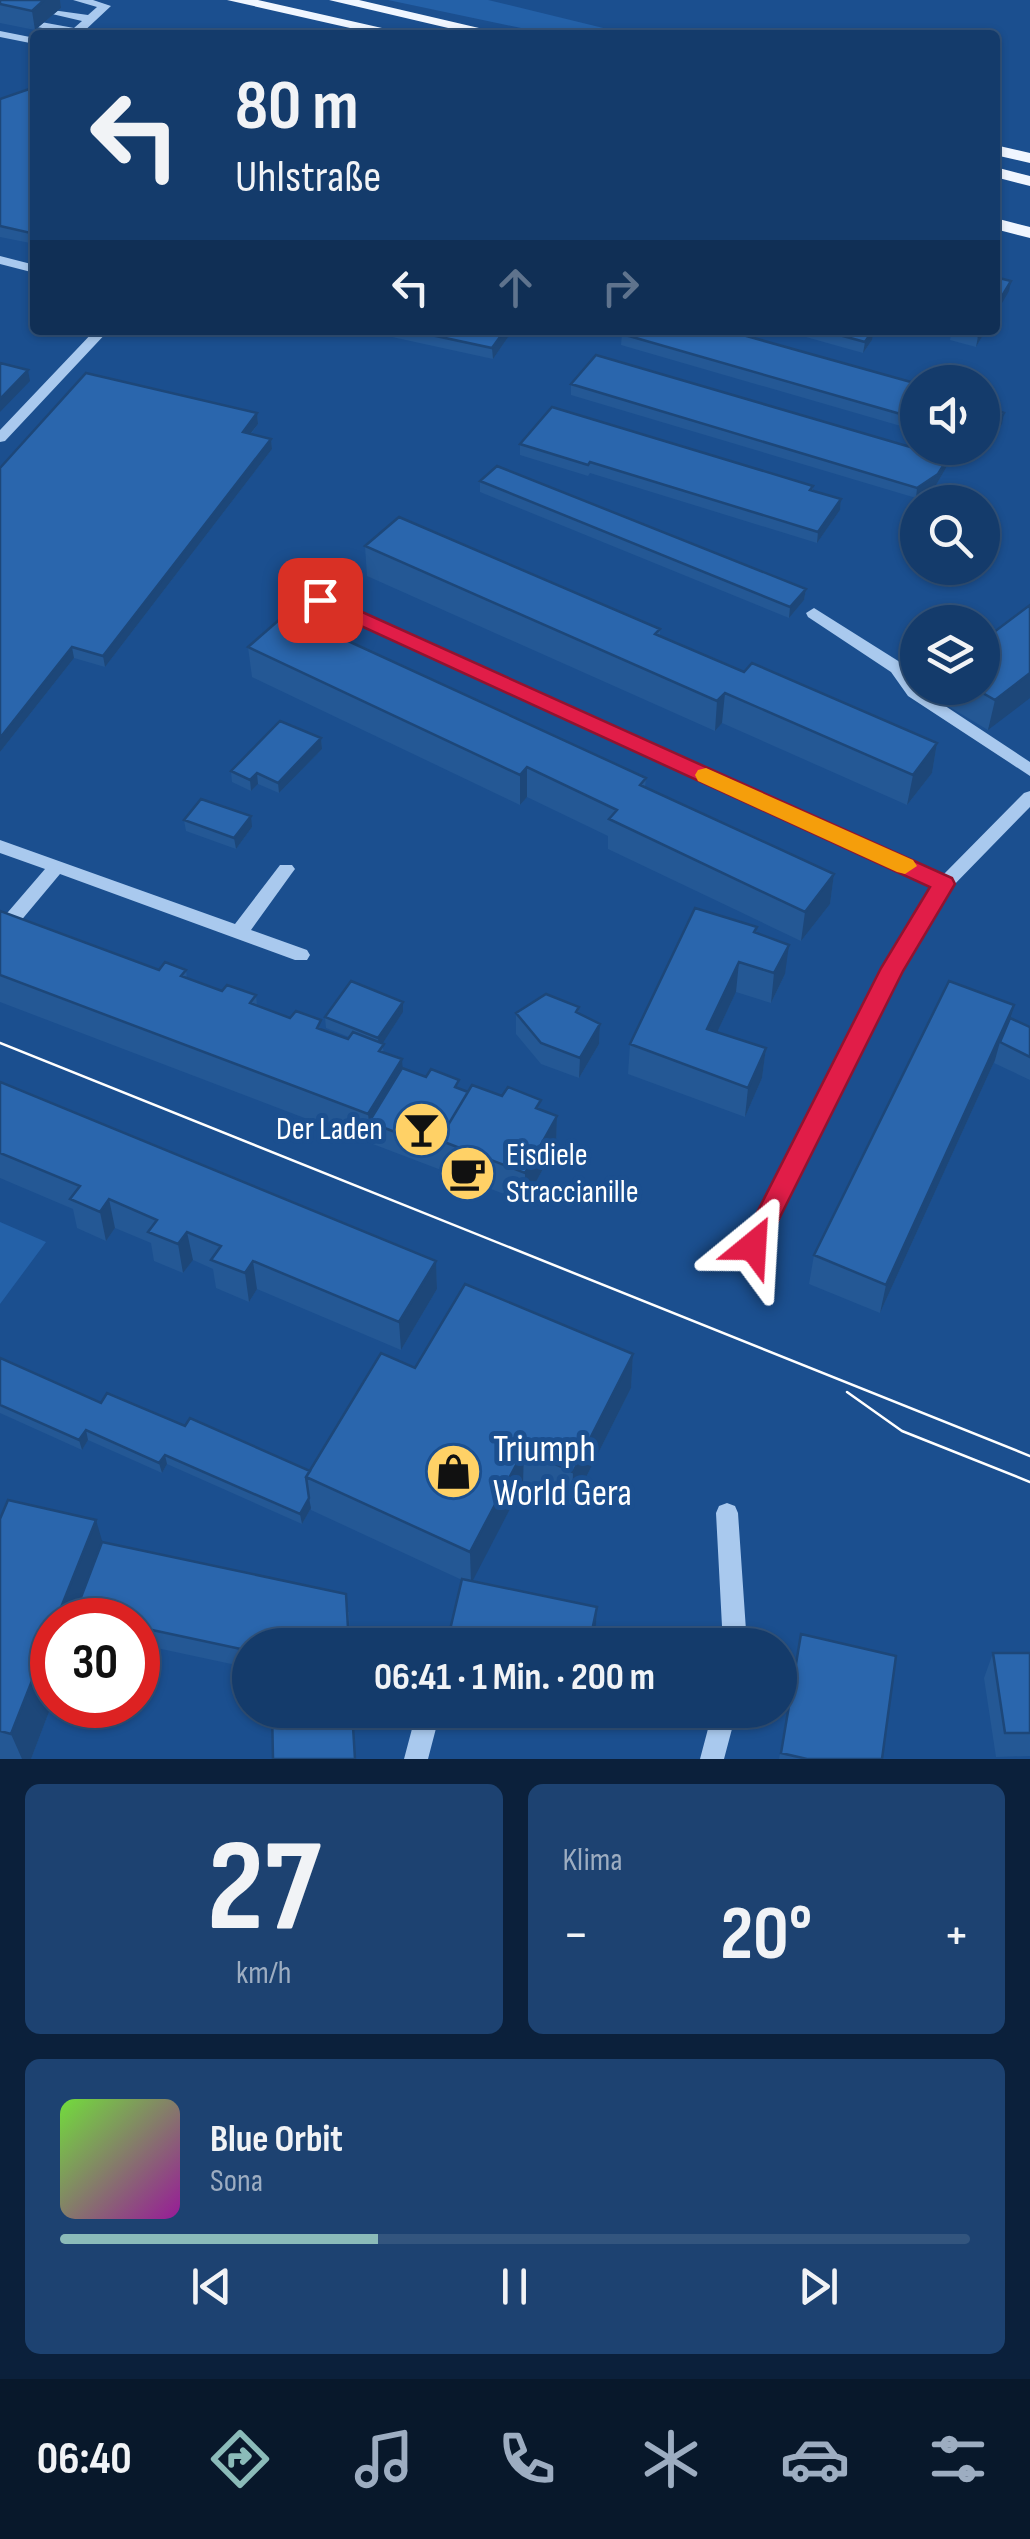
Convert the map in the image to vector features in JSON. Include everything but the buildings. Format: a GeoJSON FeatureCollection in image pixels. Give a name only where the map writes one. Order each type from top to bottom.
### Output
{"type":"FeatureCollection","features":[{"type":"Feature","properties":{"kind":"main road"},"geometry":{"type":"LineString","coordinates":[[235,0],[381,30]]}},
{"type":"Feature","properties":{"kind":"main road"},"geometry":{"type":"LineString","coordinates":[[337,0],[478,30]]}},
{"type":"Feature","properties":{"kind":"main road"},"geometry":{"type":"LineString","coordinates":[[324,18],[361,30]]}},
{"type":"Feature","properties":{"kind":"main road"},"geometry":{"type":"LineString","coordinates":[[1000,151],[1030,158]]}},
{"type":"Feature","properties":{"kind":"main road"},"geometry":{"type":"LineString","coordinates":[[1000,173],[1030,181]]}},
{"type":"Feature","properties":{"kind":"main road"},"geometry":{"type":"LineString","coordinates":[[1000,224],[1030,233]]}},
{"type":"Feature","properties":{"kind":"street"},"geometry":{"type":"LineString","coordinates":[[78,30],[105,6],[79,0]]}},
{"type":"Feature","properties":{"kind":"street"},"geometry":{"type":"LineString","coordinates":[[56,12],[91,19]]}},
{"type":"Feature","properties":{"kind":"street"},"geometry":{"type":"LineString","coordinates":[[41,24],[64,30]]}},
{"type":"Feature","properties":{"kind":"street"},"geometry":{"type":"LineString","coordinates":[[0,34],[30,41]]}},
{"type":"Feature","properties":{"kind":"street"},"geometry":{"type":"LineString","coordinates":[[0,260],[30,268]]}},
{"type":"Feature","properties":{"kind":"street"},"geometry":{"type":"LineString","coordinates":[[0,438],[97,335]]}},
{"type":"Feature","properties":{"kind":"street"},"geometry":{"type":"LineString","coordinates":[[320,600],[944,884]]}},
{"type":"Feature","properties":{"kind":"street"},"geometry":{"type":"LineString","coordinates":[[814,613],[897,668],[914,692],[1030,770]]}},
{"type":"Feature","properties":{"kind":"street"},"geometry":{"type":"LineString","coordinates":[[753,1246],[893,968],[944,884],[1030,797]]}},
{"type":"Feature","properties":{"kind":"street"},"geometry":{"type":"LineString","coordinates":[[0,846],[300,955]]}},
{"type":"Feature","properties":{"kind":"street"},"geometry":{"type":"LineString","coordinates":[[8,924],[57,866]]}},
{"type":"Feature","properties":{"kind":"street"},"geometry":{"type":"LineString","coordinates":[[238,932],[286,869]]}},
{"type":"Feature","properties":{"kind":"street"},"geometry":{"type":"LineString","coordinates":[[727,1514],[734,1628]]}},
{"type":"Feature","properties":{"kind":"street"},"geometry":{"type":"LineString","coordinates":[[416,1759],[424,1728]]}},
{"type":"Feature","properties":{"kind":"street"},"geometry":{"type":"LineString","coordinates":[[712,1759],[720,1728]]}},
{"type":"Feature","properties":{"kind":"shaded area"},"geometry":{"type":"Polygon","coordinates":[[[388,0],[488,0],[611,30],[530,30],[388,0]]]}},
{"type":"Feature","properties":{"kind":"shaded area"},"geometry":{"type":"Polygon","coordinates":[[[0,1222],[46,1242],[0,1304],[0,1222]]]}},
{"type":"Feature","properties":{"kind":"tram line"},"geometry":{"type":"LineString","coordinates":[[0,1043],[1030,1456]]}},
{"type":"Feature","properties":{"kind":"tram line"},"geometry":{"type":"LineString","coordinates":[[847,1392],[902,1431],[1030,1482]]}},
{"type":"Feature","properties":{"kind":"slow traffic"},"geometry":{"type":"LineString","coordinates":[[706,775],[905,866]]}},
{"type":"Feature","properties":{"kind":"place","name":"Der Laden"},"geometry":{"type":"Point","coordinates":[422,1129]}},
{"type":"Feature","properties":{"kind":"place","name":"Eisdiele Straccianille"},"geometry":{"type":"Point","coordinates":[467,1173]}},
{"type":"Feature","properties":{"kind":"place","name":"Triumph World Gera"},"geometry":{"type":"Point","coordinates":[454,1471]}},
{"type":"Feature","properties":{"kind":"route"},"geometry":{"type":"LineString","coordinates":[[320,600],[944,884],[893,968],[753,1246]]}}]}
